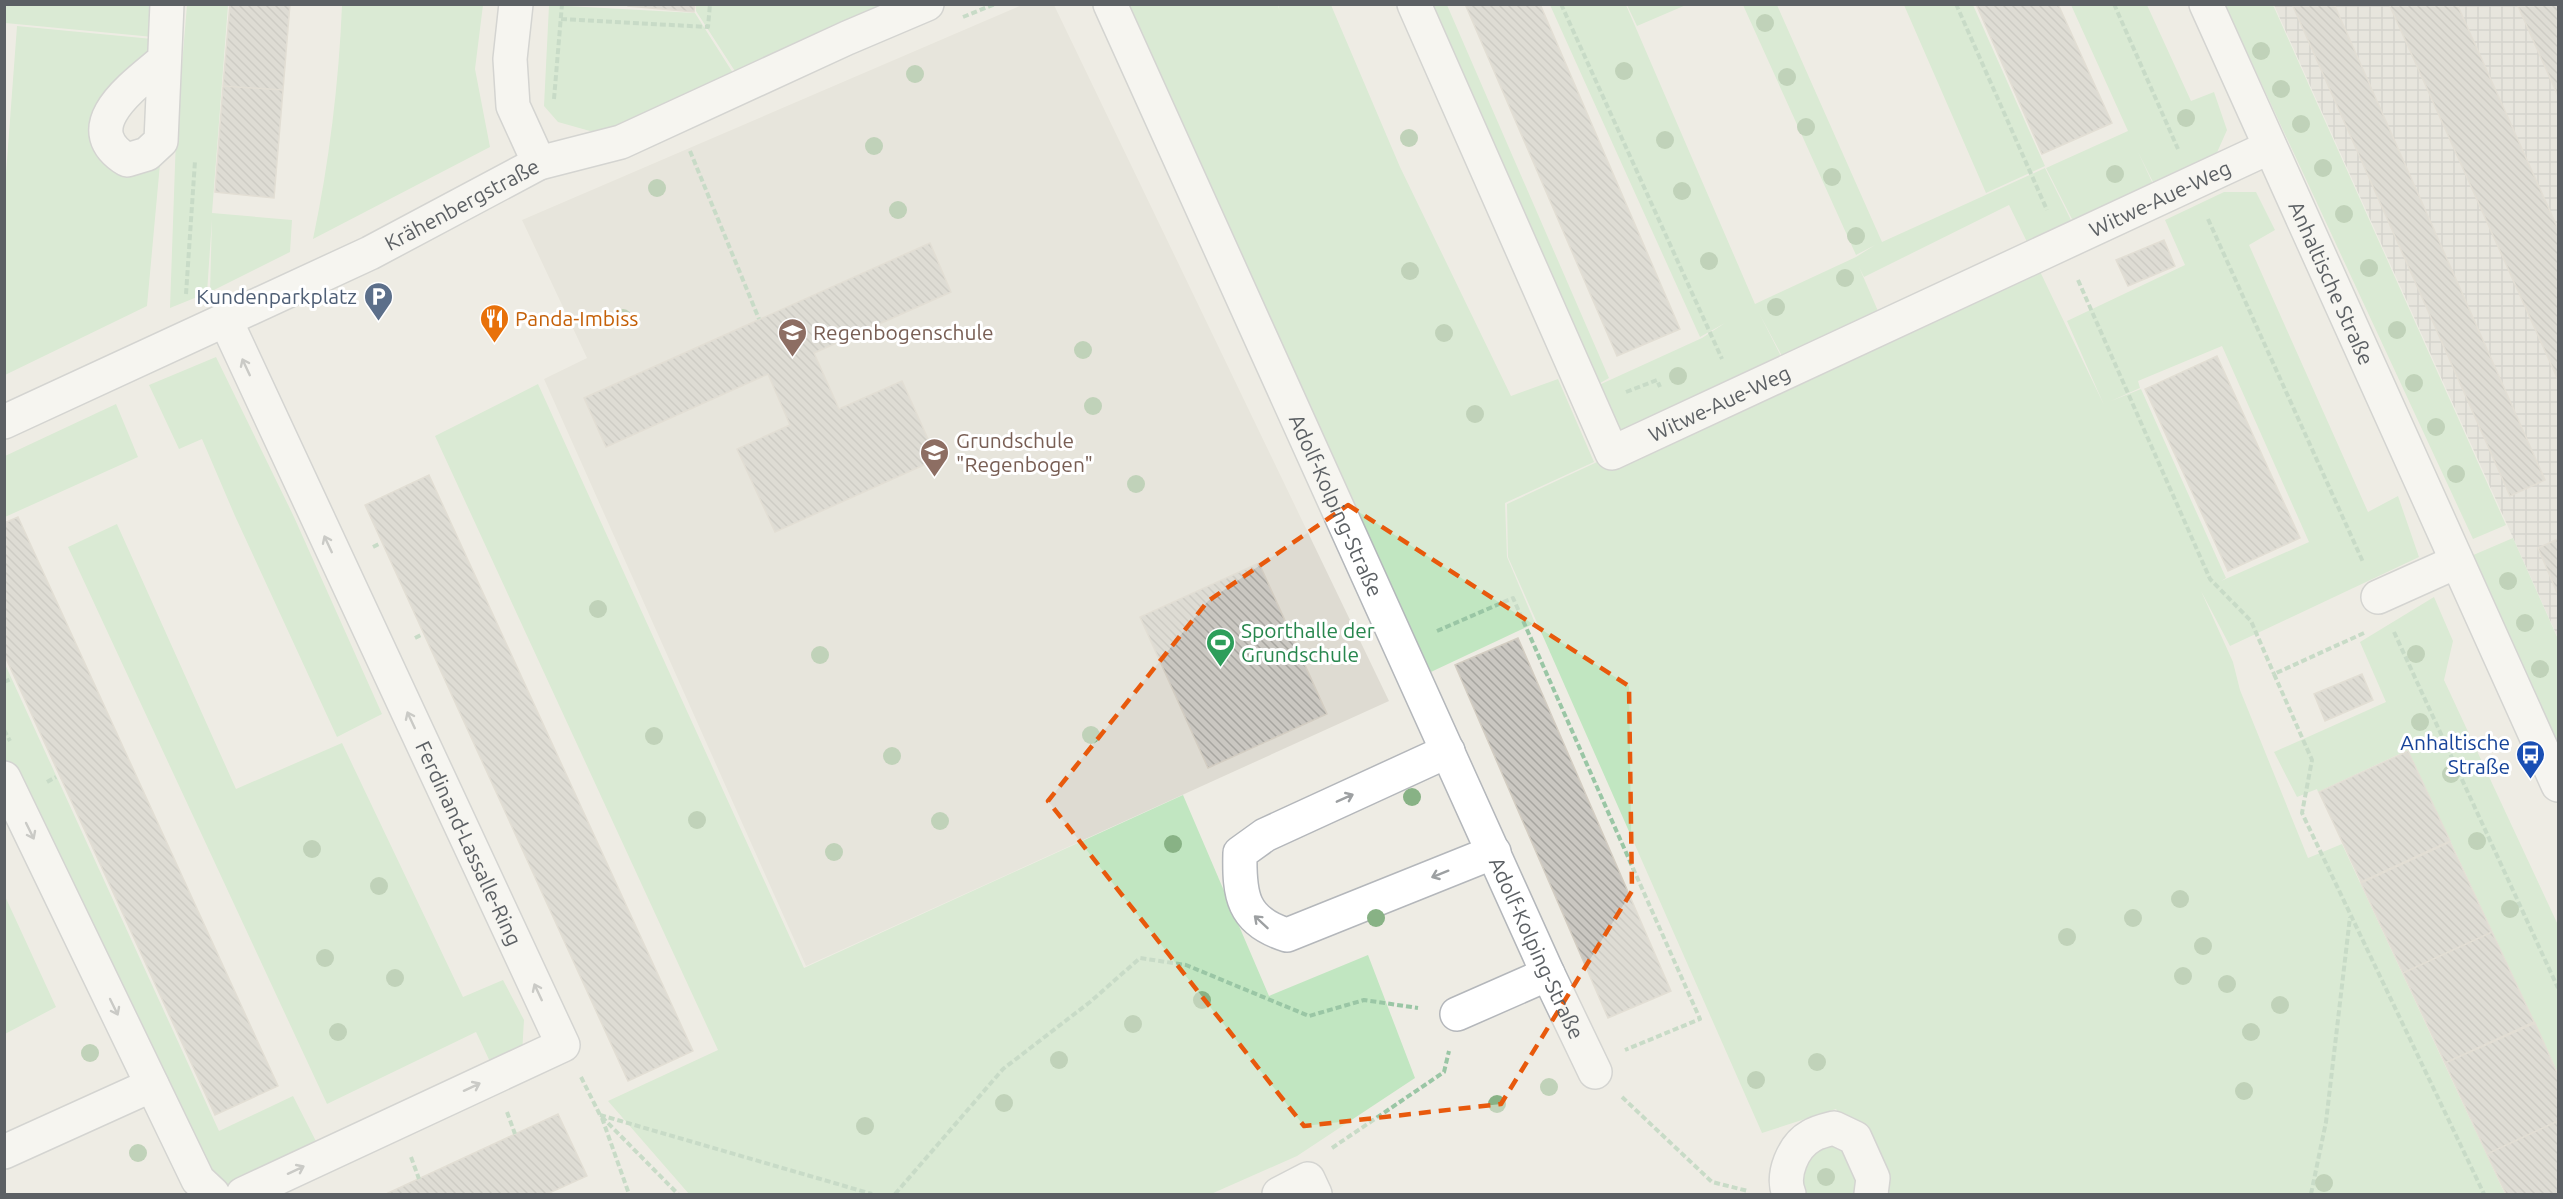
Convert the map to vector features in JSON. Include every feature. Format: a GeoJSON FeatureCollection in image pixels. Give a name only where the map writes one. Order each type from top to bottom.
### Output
{"type":"FeatureCollection","features":[{"type":"Feature","properties":{"kind":"street"},"geometry":{"type":"LineString","coordinates":[[164,60],[167,4]]}},
{"type":"Feature","properties":{"kind":"street"},"geometry":{"type":"LineString","coordinates":[[516,4],[510,59],[513,106],[539,164]]}},
{"type":"Feature","properties":{"kind":"street","name":"Krähenbergstraße"},"geometry":{"type":"LineString","coordinates":[[4,423],[370,253],[539,164],[621,142],[794,61],[927,4]]}},
{"type":"Feature","properties":{"kind":"street","name":"Adolf-Kolping-Straße"},"geometry":{"type":"LineString","coordinates":[[1110,4],[1548,974],[1595,1072]]}},
{"type":"Feature","properties":{"kind":"street","name":"Witwe-Aue-Weg"},"geometry":{"type":"LineString","coordinates":[[1414,4],[1612,453],[2270,147]]}},
{"type":"Feature","properties":{"kind":"street","name":"Anhaltische Straße"},"geometry":{"type":"LineString","coordinates":[[2206,4],[2456,562],[2559,785]]}},
{"type":"Feature","properties":{"kind":"street","name":"Ferdinand-Lassalle-Ring"},"geometry":{"type":"LineString","coordinates":[[226,321],[563,1045],[243,1194]]}},
{"type":"Feature","properties":{"kind":"street"},"geometry":{"type":"LineString","coordinates":[[2384,609],[2456,562]]}},
{"type":"Feature","properties":{"kind":"street"},"geometry":{"type":"LineString","coordinates":[[1448,751],[1265,835],[1240,853],[1239,885],[1250,912],[1268,929],[1287,936],[1494,852]]}},
{"type":"Feature","properties":{"kind":"street"},"geometry":{"type":"LineString","coordinates":[[4,778],[198,1180],[213,1194]]}},
{"type":"Feature","properties":{"kind":"street"},"geometry":{"type":"LineString","coordinates":[[1457,1014],[1548,974]]}},
{"type":"Feature","properties":{"kind":"street"},"geometry":{"type":"LineString","coordinates":[[4,1152],[152,1086]]}},
{"type":"Feature","properties":{"kind":"street"},"geometry":{"type":"LineString","coordinates":[[1789,1194],[1785,1184],[1789,1161],[1809,1136],[1834,1128],[1855,1138],[1873,1178],[1871,1194]]}},
{"type":"Feature","properties":{"kind":"street"},"geometry":{"type":"LineString","coordinates":[[1279,1194],[1308,1179],[1315,1194]]}},
{"type":"Feature","properties":{"kind":"path"},"geometry":{"type":"LineString","coordinates":[[555,106],[562,4]]}},
{"type":"Feature","properties":{"kind":"path"},"geometry":{"type":"LineString","coordinates":[[561,19],[708,27],[710,4]]}},
{"type":"Feature","properties":{"kind":"path"},"geometry":{"type":"LineString","coordinates":[[1561,4],[1738,394]]}},
{"type":"Feature","properties":{"kind":"path"},"geometry":{"type":"LineString","coordinates":[[1956,4],[2211,579],[2251,621],[2312,760],[2302,813],[2484,1194]]}},
{"type":"Feature","properties":{"kind":"path"},"geometry":{"type":"LineString","coordinates":[[2114,4],[2384,609],[2559,988]]}},
{"type":"Feature","properties":{"kind":"path"},"geometry":{"type":"LineString","coordinates":[[688,147],[759,320]]}},
{"type":"Feature","properties":{"kind":"path"},"geometry":{"type":"LineString","coordinates":[[186,296],[196,156]]}},
{"type":"Feature","properties":{"kind":"path"},"geometry":{"type":"LineString","coordinates":[[1435,632],[1513,598],[1700,1019],[1620,1052]]}},
{"type":"Feature","properties":{"kind":"path"},"geometry":{"type":"LineString","coordinates":[[2274,674],[2384,609]]}},
{"type":"Feature","properties":{"kind":"path"},"geometry":{"type":"LineString","coordinates":[[4,682],[11,679]]}},
{"type":"Feature","properties":{"kind":"path"},"geometry":{"type":"LineString","coordinates":[[2311,1194],[2326,1122],[2350,916]]}},
{"type":"Feature","properties":{"kind":"path"},"geometry":{"type":"LineString","coordinates":[[895,1194],[1003,1069],[1090,1002],[1140,958],[1186,965],[1309,1016],[1364,1000],[1457,1014],[1444,1072],[1326,1152]]}},
{"type":"Feature","properties":{"kind":"path"},"geometry":{"type":"LineString","coordinates":[[575,1067],[600,1115],[629,1194]]}},
{"type":"Feature","properties":{"kind":"path"},"geometry":{"type":"LineString","coordinates":[[1595,1072],[1712,1182],[1753,1192]]}},
{"type":"Feature","properties":{"kind":"path"},"geometry":{"type":"LineString","coordinates":[[600,1115],[678,1194]]}},
{"type":"Feature","properties":{"kind":"path"},"geometry":{"type":"LineString","coordinates":[[600,1115],[872,1194]]}},
{"type":"Feature","properties":{"kind":"highlighted area"},"geometry":{"type":"Polygon","coordinates":[[[1348,505],[1629,686],[1632,891],[1501,1104],[1304,1126],[1048,801],[1208,601],[1348,505]]]}},
{"type":"Feature","properties":{"kind":"shaded area","name":"Grundschule \"Regenbogen\""},"geometry":{"type":"Polygon","coordinates":[[[1022,5],[1054,5],[1389,701],[806,966],[544,379],[587,358],[522,220],[1022,5]]]}},
{"type":"Feature","properties":{"kind":"shaded area"},"geometry":{"type":"Polygon","coordinates":[[[2274,5],[2558,5],[2558,638],[2274,5]]]}},
{"type":"Feature","properties":{"kind":"green space"},"geometry":{"type":"Polygon","coordinates":[[[696,4],[920,5],[742,82],[696,11],[696,4]]]}},
{"type":"Feature","properties":{"kind":"green space"},"geometry":{"type":"Polygon","coordinates":[[[1277,4],[1280,11],[1278,5],[1331,5],[1400,167],[1511,396],[1558,379],[1594,462],[1505,503],[1507,557],[1535,623],[1416,679],[1111,5],[1277,4]]]}},
{"type":"Feature","properties":{"kind":"green space"},"geometry":{"type":"Polygon","coordinates":[[[4,5],[166,5],[164,38],[5,23],[4,5]]]}},
{"type":"Feature","properties":{"kind":"green space"},"geometry":{"type":"Polygon","coordinates":[[[187,5],[228,5],[212,213],[292,220],[290,252],[210,292],[212,219],[207,293],[170,308],[176,137],[187,5]]]}},
{"type":"Feature","properties":{"kind":"green space"},"geometry":{"type":"Polygon","coordinates":[[[342,5],[483,5],[475,69],[490,147],[313,239],[332,123],[342,5]]]}},
{"type":"Feature","properties":{"kind":"green space"},"geometry":{"type":"Polygon","coordinates":[[[549,5],[695,13],[740,84],[622,140],[558,122],[544,106],[549,5]]]}},
{"type":"Feature","properties":{"kind":"green space"},"geometry":{"type":"Polygon","coordinates":[[[1438,5],[1447,5],[1609,378],[1588,390],[1702,338],[1725,323],[1700,337],[1550,5],[1626,5],[1755,304],[1856,257],[1875,245],[1856,255],[1743,5],[1777,5],[1882,242],[2045,168],[2072,222],[2027,242],[2009,205],[1864,277],[1859,267],[1884,325],[1789,369],[1759,313],[1788,370],[1612,452],[1418,13],[1438,5]]]}},
{"type":"Feature","properties":{"kind":"green space"},"geometry":{"type":"Polygon","coordinates":[[[1627,5],[1686,5],[1637,26],[1627,5]]]}},
{"type":"Feature","properties":{"kind":"green space"},"geometry":{"type":"Polygon","coordinates":[[[1904,5],[1973,5],[2045,166],[1986,193],[1904,5]]]}},
{"type":"Feature","properties":{"kind":"green space"},"geometry":{"type":"Polygon","coordinates":[[[2071,5],[2147,5],[2191,101],[2214,92],[2227,130],[2215,157],[2154,184],[2138,152],[2153,184],[2073,221],[2046,168],[2128,131],[2071,5]]]}},
{"type":"Feature","properties":{"kind":"green space"},"geometry":{"type":"Polygon","coordinates":[[[2225,5],[2273,5],[2506,525],[2473,539],[2225,5]]]}},
{"type":"Feature","properties":{"kind":"green space"},"geometry":{"type":"Polygon","coordinates":[[[17,26],[163,40],[122,96],[112,152],[162,142],[147,306],[5,375],[4,200],[17,26]]]}},
{"type":"Feature","properties":{"kind":"green space"},"geometry":{"type":"Polygon","coordinates":[[[2224,192],[2256,192],[2275,230],[2249,245],[2368,512],[2398,496],[2419,557],[2230,646],[2201,591],[2233,662],[2240,690],[2308,858],[2342,844],[2505,1194],[1872,1194],[1856,1139],[1836,1109],[1762,1133],[1508,557],[1507,504],[2034,259],[2104,405],[2067,321],[2185,265],[2165,220],[2224,192]],[[2222,346],[2138,381],[2140,388],[2111,401],[2141,389],[2226,578],[2221,581],[2309,542],[2222,346]]]}},
{"type":"Feature","properties":{"kind":"green space"},"geometry":{"type":"Polygon","coordinates":[[[216,357],[294,517],[382,714],[337,737],[202,439],[179,449],[149,385],[216,357]]]}},
{"type":"Feature","properties":{"kind":"green space"},"geometry":{"type":"Polygon","coordinates":[[[538,384],[804,968],[1183,795],[1269,996],[1368,955],[1415,1078],[1297,1156],[1211,1194],[689,1194],[608,1101],[718,1050],[435,436],[538,384]]]}},
{"type":"Feature","properties":{"kind":"green space"},"geometry":{"type":"Polygon","coordinates":[[[116,404],[138,457],[5,517],[5,456],[116,404]]]}},
{"type":"Feature","properties":{"kind":"green space"},"geometry":{"type":"Polygon","coordinates":[[[117,524],[236,789],[342,743],[463,997],[503,980],[524,1020],[522,1054],[493,1068],[476,1032],[327,1104],[68,547],[117,524]]]}},
{"type":"Feature","properties":{"kind":"green space"},"geometry":{"type":"Polygon","coordinates":[[[2513,538],[2558,639],[2558,781],[2457,562],[2513,538]]]}},
{"type":"Feature","properties":{"kind":"green space"},"geometry":{"type":"Polygon","coordinates":[[[2434,597],[2453,641],[2444,680],[2558,925],[2558,1073],[2408,750],[2318,792],[2317,789],[2297,797],[2274,752],[2386,702],[2360,642],[2434,597]]]}},
{"type":"Feature","properties":{"kind":"green space"},"geometry":{"type":"Polygon","coordinates":[[[4,662],[219,1131],[293,1096],[323,1155],[218,1194],[5,768],[4,662]]]}},
{"type":"Feature","properties":{"kind":"green space"},"geometry":{"type":"Polygon","coordinates":[[[4,894],[56,1007],[5,1034],[4,1034],[4,894]]]}},
{"type":"Feature","properties":{"kind":"green space"},"geometry":{"type":"Polygon","coordinates":[[[1834,1129],[1870,1194],[1790,1194],[1790,1161],[1834,1129]]]}},
{"type":"Feature","properties":{"kind":"building"},"geometry":{"type":"Polygon","coordinates":[[[230,4],[290,4],[283,90],[223,86],[230,4]]]}},
{"type":"Feature","properties":{"kind":"building"},"geometry":{"type":"Polygon","coordinates":[[[628,4],[695,4],[694,12],[628,6],[628,4]]]}},
{"type":"Feature","properties":{"kind":"building"},"geometry":{"type":"Polygon","coordinates":[[[1465,4],[1540,4],[1680,329],[1617,356],[1465,4]]]}},
{"type":"Feature","properties":{"kind":"building"},"geometry":{"type":"Polygon","coordinates":[[[1976,4],[2058,4],[2112,123],[2042,154],[1976,4]]]}},
{"type":"Feature","properties":{"kind":"building"},"geometry":{"type":"Polygon","coordinates":[[[2292,4],[2334,4],[2545,480],[2510,496],[2292,4]]]}},
{"type":"Feature","properties":{"kind":"building"},"geometry":{"type":"Polygon","coordinates":[[[2389,4],[2457,4],[2558,229],[2558,380],[2389,4]]]}},
{"type":"Feature","properties":{"kind":"building"},"geometry":{"type":"Polygon","coordinates":[[[2517,4],[2558,4],[2558,96],[2517,4]]]}},
{"type":"Feature","properties":{"kind":"building"},"geometry":{"type":"Polygon","coordinates":[[[223,86],[283,90],[274,198],[215,192],[223,86]]]}},
{"type":"Feature","properties":{"kind":"building"},"geometry":{"type":"Polygon","coordinates":[[[2164,240],[2175,266],[2128,286],[2116,260],[2164,240]]]}},
{"type":"Feature","properties":{"kind":"building"},"geometry":{"type":"Polygon","coordinates":[[[930,243],[951,292],[814,353],[839,409],[902,381],[937,459],[775,532],[737,449],[790,425],[768,374],[606,447],[584,398],[930,243]]]}},
{"type":"Feature","properties":{"kind":"building"},"geometry":{"type":"Polygon","coordinates":[[[2217,356],[2300,538],[2228,571],[2145,389],[2217,356]]]}},
{"type":"Feature","properties":{"kind":"building"},"geometry":{"type":"Polygon","coordinates":[[[429,475],[693,1051],[628,1081],[365,505],[429,475]]]}},
{"type":"Feature","properties":{"kind":"building"},"geometry":{"type":"Polygon","coordinates":[[[18,517],[278,1086],[215,1115],[4,654],[4,523],[18,517]]]}},
{"type":"Feature","properties":{"kind":"building"},"geometry":{"type":"Polygon","coordinates":[[[2558,539],[2558,595],[2538,548],[2558,539]]]}},
{"type":"Feature","properties":{"kind":"building"},"geometry":{"type":"Polygon","coordinates":[[[1259,563],[1327,714],[1208,768],[1140,617],[1259,563]]]}},
{"type":"Feature","properties":{"kind":"building"},"geometry":{"type":"Polygon","coordinates":[[[1518,638],[1671,991],[1608,1018],[1455,665],[1518,638]]]}},
{"type":"Feature","properties":{"kind":"building"},"geometry":{"type":"Polygon","coordinates":[[[2362,674],[2373,700],[2325,721],[2314,694],[2362,674]]]}},
{"type":"Feature","properties":{"kind":"building"},"geometry":{"type":"Polygon","coordinates":[[[2408,751],[2450,841],[2361,882],[2319,792],[2408,751]]]}},
{"type":"Feature","properties":{"kind":"building"},"geometry":{"type":"Polygon","coordinates":[[[2450,842],[2492,932],[2403,973],[2361,883],[2450,842]]]}},
{"type":"Feature","properties":{"kind":"building"},"geometry":{"type":"Polygon","coordinates":[[[2492,932],[2534,1022],[2445,1063],[2403,973],[2492,932]]]}},
{"type":"Feature","properties":{"kind":"building"},"geometry":{"type":"Polygon","coordinates":[[[2535,1023],[2558,1075],[2558,1121],[2487,1154],[2445,1063],[2535,1023]]]}},
{"type":"Feature","properties":{"kind":"building"},"geometry":{"type":"Polygon","coordinates":[[[558,1114],[587,1176],[547,1194],[386,1194],[558,1114]]]}},
{"type":"Feature","properties":{"kind":"building"},"geometry":{"type":"Polygon","coordinates":[[[2558,1121],[2558,1194],[2506,1194],[2487,1154],[2558,1121]]]}},
{"type":"Feature","properties":{"kind":"place","name":"Kundenparkplatz"},"geometry":{"type":"Point","coordinates":[378,322]}},
{"type":"Feature","properties":{"kind":"place","name":"Panda-Imbiss"},"geometry":{"type":"Point","coordinates":[494,344]}},
{"type":"Feature","properties":{"kind":"place","name":"Regenbogenschule"},"geometry":{"type":"Point","coordinates":[792,358]}},
{"type":"Feature","properties":{"kind":"place","name":"Grundschule \"Regenbogen\""},"geometry":{"type":"Point","coordinates":[935,478]}},
{"type":"Feature","properties":{"kind":"place","name":"Sporthalle der Grundschule"},"geometry":{"type":"Point","coordinates":[1220,668]}},
{"type":"Feature","properties":{"kind":"place","name":"Anhaltische Straße"},"geometry":{"type":"Point","coordinates":[2531,780]}}]}
